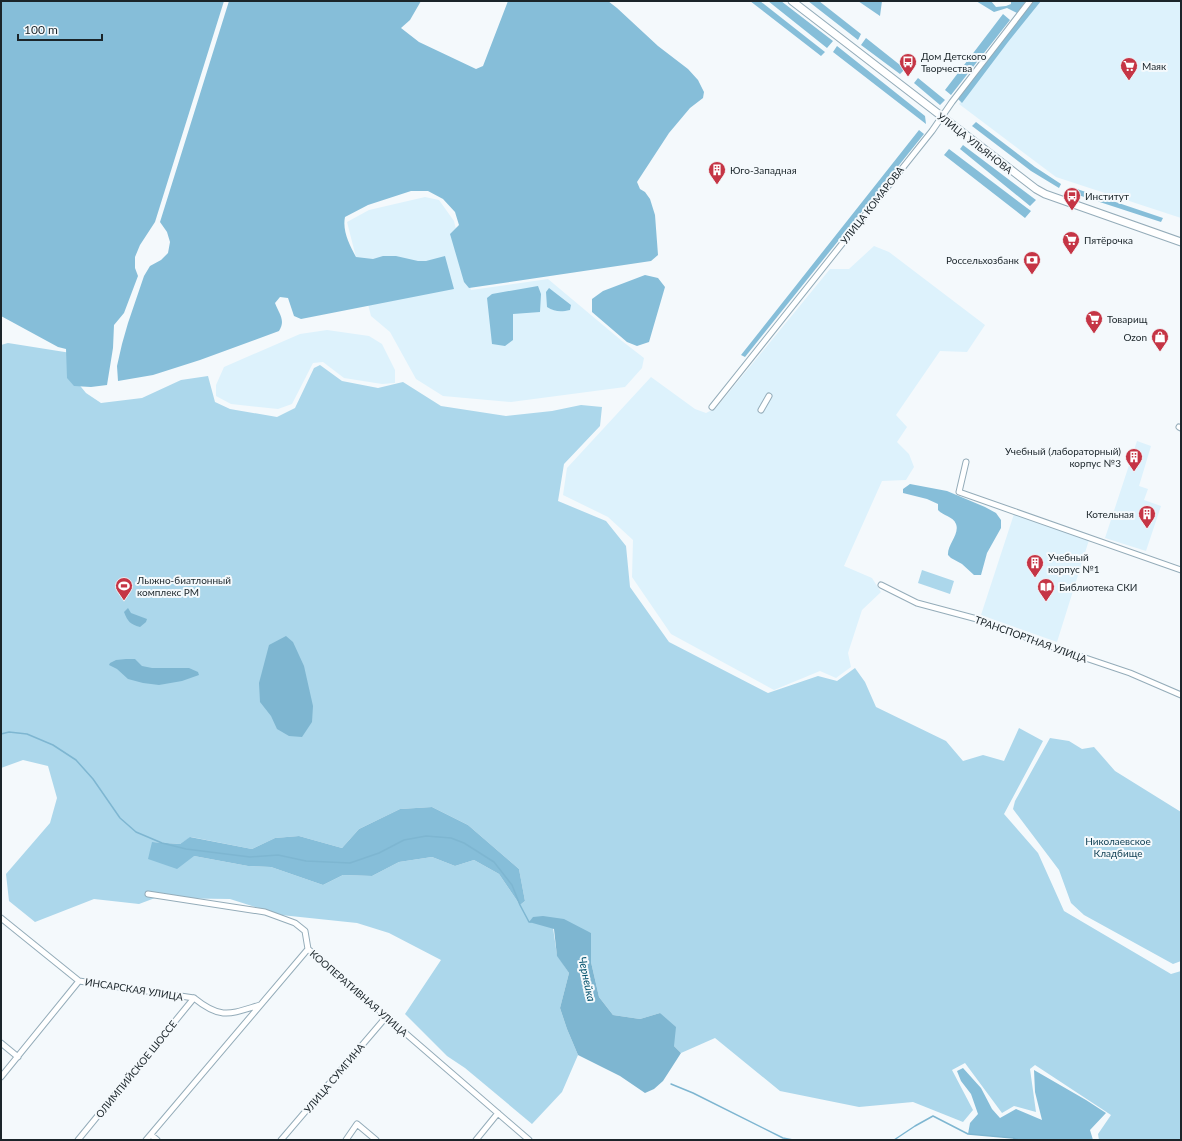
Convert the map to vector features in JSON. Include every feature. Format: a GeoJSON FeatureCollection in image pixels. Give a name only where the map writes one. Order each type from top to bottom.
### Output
{"type":"FeatureCollection","features":[{"type":"Feature","properties":{"kind":"main road","name":"УЛИЦА УЛЬЯНОВА"},"geometry":{"type":"LineString","coordinates":[[792,1],[1036,189],[1181,242]]}},
{"type":"Feature","properties":{"kind":"street","name":"УЛИЦА КОМАРОВА"},"geometry":{"type":"LineString","coordinates":[[712,407],[942,117],[1001,37],[1030,1]]}},
{"type":"Feature","properties":{"kind":"street"},"geometry":{"type":"LineString","coordinates":[[761,410],[769,396]]}},
{"type":"Feature","properties":{"kind":"street"},"geometry":{"type":"LineString","coordinates":[[966,462],[959,492],[1181,570]]}},
{"type":"Feature","properties":{"kind":"street","name":"ТРАНСПОРТНАЯ УЛИЦА"},"geometry":{"type":"LineString","coordinates":[[881,585],[917,603],[977,619],[1130,674],[1181,695]]}},
{"type":"Feature","properties":{"kind":"street","name":"КООПЕРАТИВНАЯ УЛИЦА"},"geometry":{"type":"LineString","coordinates":[[148,894],[265,912],[295,923],[305,931],[308,949],[529,1140]]}},
{"type":"Feature","properties":{"kind":"street","name":"ИНСАРСКАЯ УЛИЦА"},"geometry":{"type":"LineString","coordinates":[[1,918],[79,981],[194,998]]}},
{"type":"Feature","properties":{"kind":"street"},"geometry":{"type":"LineString","coordinates":[[146,1140],[308,949]]}},
{"type":"Feature","properties":{"kind":"street"},"geometry":{"type":"LineString","coordinates":[[1,1077],[79,981]]}},
{"type":"Feature","properties":{"kind":"street"},"geometry":{"type":"LineString","coordinates":[[194,998],[205,1007],[219,1013],[232,1014],[261,1005]]}},
{"type":"Feature","properties":{"kind":"street","name":"ОЛИМПИЙСКОЕ ШОССЕ"},"geometry":{"type":"LineString","coordinates":[[78,1140],[194,998]]}},
{"type":"Feature","properties":{"kind":"street","name":"УЛИЦА СУМГИНА"},"geometry":{"type":"LineString","coordinates":[[281,1140],[387,1016]]}},
{"type":"Feature","properties":{"kind":"street"},"geometry":{"type":"LineString","coordinates":[[1,1043],[18,1057]]}},
{"type":"Feature","properties":{"kind":"street"},"geometry":{"type":"LineString","coordinates":[[476,1140],[498,1113]]}},
{"type":"Feature","properties":{"kind":"street"},"geometry":{"type":"LineString","coordinates":[[346,1140],[357,1124],[376,1140]]}},
{"type":"Feature","properties":{"kind":"street"},"geometry":{"type":"LineString","coordinates":[[151,1135],[157,1140]]}},
{"type":"Feature","properties":{"kind":"shaded area"},"geometry":{"type":"Polygon","coordinates":[[[1,1],[224,1],[155,222],[140,245],[135,257],[135,268],[138,276],[124,313],[114,325],[113,348],[107,385],[91,387],[74,386],[67,378],[66,349],[58,347],[1,316],[1,1]]]}},
{"type":"Feature","properties":{"kind":"shaded area"},"geometry":{"type":"Polygon","coordinates":[[[229,1],[421,1],[410,20],[401,28],[419,42],[476,69],[483,66],[508,1],[608,1],[658,46],[688,69],[698,80],[704,92],[703,98],[690,108],[669,133],[637,182],[640,189],[645,192],[650,199],[655,215],[658,255],[651,261],[469,288],[464,282],[450,234],[459,225],[455,212],[443,199],[428,191],[411,191],[368,205],[345,217],[344,222],[349,243],[356,257],[373,259],[383,256],[396,256],[418,261],[426,261],[445,256],[454,289],[301,319],[294,316],[288,298],[280,297],[275,303],[282,320],[279,331],[200,360],[153,375],[118,381],[117,366],[122,344],[144,276],[150,266],[161,260],[168,253],[170,242],[167,232],[160,222],[229,1]]]}},
{"type":"Feature","properties":{"kind":"shaded area"},"geometry":{"type":"Polygon","coordinates":[[[750,1],[760,1],[825,52],[821,56],[750,1]]]}},
{"type":"Feature","properties":{"kind":"shaded area"},"geometry":{"type":"Polygon","coordinates":[[[768,1],[781,1],[833,41],[827,48],[768,1]]]}},
{"type":"Feature","properties":{"kind":"shaded area"},"geometry":{"type":"Polygon","coordinates":[[[808,1],[819,1],[861,34],[858,40],[808,1]]]}},
{"type":"Feature","properties":{"kind":"shaded area"},"geometry":{"type":"Polygon","coordinates":[[[858,1],[882,1],[880,16],[858,1]]]}},
{"type":"Feature","properties":{"kind":"shaded area"},"geometry":{"type":"Polygon","coordinates":[[[976,1],[991,1],[996,7],[1011,4],[1011,1],[1026,1],[1017,13],[1007,8],[994,12],[976,1]]]}},
{"type":"Feature","properties":{"kind":"shaded area"},"geometry":{"type":"Polygon","coordinates":[[[1034,1],[1041,1],[962,103],[958,99],[1003,38],[1034,1]]]}},
{"type":"Feature","properties":{"kind":"shaded area"},"geometry":{"type":"Polygon","coordinates":[[[1038,1],[1181,1],[1181,218],[1056,177],[959,104],[1038,1]]]}},
{"type":"Feature","properties":{"kind":"shaded area"},"geometry":{"type":"Polygon","coordinates":[[[1003,14],[1010,20],[951,95],[945,90],[1003,14]]]}},
{"type":"Feature","properties":{"kind":"shaded area"},"geometry":{"type":"Polygon","coordinates":[[[866,38],[905,69],[900,74],[861,45],[866,38]]]}},
{"type":"Feature","properties":{"kind":"shaded area"},"geometry":{"type":"Polygon","coordinates":[[[837,46],[925,116],[926,124],[833,52],[837,46]]]}},
{"type":"Feature","properties":{"kind":"shaded area"},"geometry":{"type":"Polygon","coordinates":[[[918,78],[945,100],[940,105],[914,83],[918,78]]]}},
{"type":"Feature","properties":{"kind":"shaded area"},"geometry":{"type":"Polygon","coordinates":[[[976,122],[1035,167],[1061,184],[1059,188],[1031,171],[972,126],[976,122]]]}},
{"type":"Feature","properties":{"kind":"shaded area"},"geometry":{"type":"Polygon","coordinates":[[[919,130],[924,134],[745,357],[741,355],[919,130]]]}},
{"type":"Feature","properties":{"kind":"shaded area"},"geometry":{"type":"Polygon","coordinates":[[[963,145],[1036,200],[1030,206],[960,149],[963,145]]]}},
{"type":"Feature","properties":{"kind":"shaded area"},"geometry":{"type":"Polygon","coordinates":[[[949,149],[1031,211],[1025,218],[944,155],[949,149]]]}},
{"type":"Feature","properties":{"kind":"shaded area"},"geometry":{"type":"Polygon","coordinates":[[[1071,187],[1163,218],[1161,222],[1069,192],[1071,187]]]}},
{"type":"Feature","properties":{"kind":"shaded area"},"geometry":{"type":"Polygon","coordinates":[[[425,197],[439,200],[454,221],[471,290],[548,279],[644,358],[642,368],[625,387],[511,402],[443,396],[416,379],[390,332],[371,316],[347,222],[369,210],[425,197]]]}},
{"type":"Feature","properties":{"kind":"shaded area"},"geometry":{"type":"Polygon","coordinates":[[[874,246],[889,252],[985,325],[967,352],[940,351],[896,415],[907,427],[897,442],[909,454],[914,467],[906,480],[882,481],[844,566],[872,578],[881,592],[862,610],[848,653],[851,667],[836,678],[820,671],[774,690],[671,634],[632,577],[633,540],[608,517],[563,495],[567,468],[651,377],[695,409],[706,413],[716,408],[830,269],[849,269],[874,246]]]}},
{"type":"Feature","properties":{"kind":"shaded area"},"geometry":{"type":"Polygon","coordinates":[[[645,275],[658,278],[665,287],[649,342],[637,346],[627,342],[592,312],[592,299],[603,291],[645,275]]]}},
{"type":"Feature","properties":{"kind":"shaded area"},"geometry":{"type":"Polygon","coordinates":[[[538,286],[541,294],[540,312],[513,314],[513,340],[505,346],[492,344],[487,298],[492,294],[538,286]]]}},
{"type":"Feature","properties":{"kind":"shaded area"},"geometry":{"type":"Polygon","coordinates":[[[549,288],[571,305],[570,310],[558,311],[547,307],[546,292],[549,288]]]}},
{"type":"Feature","properties":{"kind":"shaded area"},"geometry":{"type":"Polygon","coordinates":[[[327,330],[369,336],[382,344],[395,370],[395,383],[382,384],[344,378],[323,362],[313,363],[292,404],[278,409],[231,404],[216,396],[216,385],[224,367],[300,334],[327,330]]]}},
{"type":"Feature","properties":{"kind":"shaded area"},"geometry":{"type":"Polygon","coordinates":[[[1137,441],[1151,446],[1139,486],[1148,489],[1144,500],[1161,506],[1146,551],[1105,538],[1137,441]]]}},
{"type":"Feature","properties":{"kind":"shaded area"},"geometry":{"type":"Polygon","coordinates":[[[910,484],[947,491],[996,513],[1001,520],[1001,528],[987,553],[981,575],[974,575],[962,564],[948,555],[949,547],[955,536],[957,528],[955,521],[938,510],[938,504],[927,499],[903,493],[903,489],[910,484]]]}},
{"type":"Feature","properties":{"kind":"shaded area"},"geometry":{"type":"Polygon","coordinates":[[[1014,514],[1089,540],[1057,642],[981,615],[1014,514]]]}},
{"type":"Feature","properties":{"kind":"shaded area"},"geometry":{"type":"Polygon","coordinates":[[[432,807],[468,825],[519,869],[525,901],[520,905],[499,874],[474,860],[455,866],[432,857],[399,862],[372,876],[343,875],[323,885],[271,867],[248,866],[194,856],[177,869],[148,859],[152,842],[180,844],[190,837],[252,849],[275,838],[299,836],[342,848],[359,829],[400,809],[432,807]]]}},
{"type":"Feature","properties":{"kind":"shaded area"},"geometry":{"type":"Polygon","coordinates":[[[963,1068],[981,1088],[992,1109],[1000,1118],[1016,1109],[1042,1120],[1035,1092],[1034,1070],[1106,1113],[1090,1130],[1093,1140],[1019,1140],[1013,1138],[968,1134],[970,1123],[978,1114],[971,1094],[961,1081],[957,1071],[963,1068]]]}},
{"type":"Feature","properties":{"kind":"green space"},"geometry":{"type":"Polygon","coordinates":[[[8,343],[71,353],[77,382],[86,393],[101,403],[142,398],[181,380],[208,376],[215,402],[230,409],[277,417],[295,408],[314,368],[320,365],[342,381],[378,388],[403,382],[441,406],[506,416],[552,411],[581,405],[602,407],[600,426],[564,464],[558,501],[606,521],[626,546],[630,587],[669,642],[768,693],[818,676],[837,681],[855,668],[865,682],[876,707],[946,741],[963,761],[983,755],[1004,761],[1019,728],[1043,741],[1004,814],[1038,853],[1064,911],[1171,974],[1181,971],[1181,1140],[1099,1140],[1098,1134],[1111,1115],[1035,1065],[1030,1069],[1036,1112],[1014,1106],[1002,1113],[965,1063],[952,1070],[973,1110],[963,1122],[913,1102],[859,1107],[780,1091],[715,1038],[681,1053],[674,1046],[660,1013],[640,1019],[613,1015],[599,997],[591,962],[591,933],[553,928],[557,955],[569,973],[560,1008],[578,1055],[562,1092],[532,1124],[465,1068],[447,1056],[405,1014],[441,960],[389,933],[357,923],[281,915],[230,899],[155,898],[139,904],[94,899],[35,922],[9,901],[6,874],[50,823],[57,798],[48,766],[23,760],[1,768],[1,345],[8,343]],[[432,807],[400,809],[359,829],[342,848],[299,836],[275,838],[252,849],[191,837],[180,844],[152,842],[194,856],[248,866],[271,867],[323,885],[343,875],[372,876],[399,862],[432,857],[455,866],[474,860],[499,874],[520,905],[525,901],[519,869],[468,825],[432,807]]]}},
{"type":"Feature","properties":{"kind":"green space"},"geometry":{"type":"Polygon","coordinates":[[[922,570],[954,581],[950,594],[918,583],[922,570]]]}},
{"type":"Feature","properties":{"kind":"green space","name":"Николаевское Кладбище"},"geometry":{"type":"Polygon","coordinates":[[[1050,738],[1069,741],[1082,749],[1094,747],[1115,771],[1181,812],[1181,961],[1173,964],[1084,915],[1071,903],[1059,870],[1013,809],[1015,801],[1050,738]]]}},
{"type":"Feature","properties":{"kind":"water"},"geometry":{"type":"Polygon","coordinates":[[[128,608],[131,613],[147,619],[146,622],[140,627],[132,624],[124,612],[128,608]]]}},
{"type":"Feature","properties":{"kind":"water"},"geometry":{"type":"Polygon","coordinates":[[[286,636],[293,642],[304,666],[313,706],[312,722],[302,737],[289,736],[277,729],[271,716],[260,702],[259,683],[269,645],[286,636]]]}},
{"type":"Feature","properties":{"kind":"water"},"geometry":{"type":"Polygon","coordinates":[[[135,659],[142,666],[152,668],[189,668],[198,672],[199,675],[182,681],[159,685],[143,683],[128,679],[117,669],[109,665],[116,660],[135,659]]]}},
{"type":"Feature","properties":{"kind":"water","name":"Чернейка"},"geometry":{"type":"Polygon","coordinates":[[[543,916],[564,919],[591,933],[591,962],[599,997],[613,1015],[640,1019],[660,1013],[676,1027],[674,1046],[681,1053],[663,1081],[654,1089],[645,1093],[620,1076],[578,1055],[560,1008],[569,973],[557,956],[554,929],[529,922],[533,917],[543,916]]]}},
{"type":"Feature","properties":{"kind":"waterway"},"geometry":{"type":"LineString","coordinates":[[1,734],[9,732],[27,734],[53,745],[76,760],[93,779],[120,818],[136,832],[162,843],[186,849],[250,857],[278,855],[306,861],[350,863],[379,853],[404,840],[426,836],[451,838],[464,843],[494,862],[512,885],[520,905],[529,922],[531,922]]}},
{"type":"Feature","properties":{"kind":"waterway"},"geometry":{"type":"LineString","coordinates":[[671,1084],[693,1093],[783,1138],[793,1140]]}},
{"type":"Feature","properties":{"kind":"waterway"},"geometry":{"type":"LineString","coordinates":[[894,1140],[933,1116],[968,1134],[1013,1138],[1019,1140]]}},
{"type":"Feature","properties":{"kind":"waterway"},"geometry":{"type":"LineString","coordinates":[[863,1140],[869,1140]]}},
{"type":"Feature","properties":{"kind":"place","name":"Дом Детского Творчества"},"geometry":{"type":"Point","coordinates":[908,77]}},
{"type":"Feature","properties":{"kind":"place","name":"Маяк"},"geometry":{"type":"Point","coordinates":[1129,81]}},
{"type":"Feature","properties":{"kind":"place","name":"Юго-Западная"},"geometry":{"type":"Point","coordinates":[717,185]}},
{"type":"Feature","properties":{"kind":"place","name":"Институт"},"geometry":{"type":"Point","coordinates":[1072,211]}},
{"type":"Feature","properties":{"kind":"place","name":"Пятёрочка"},"geometry":{"type":"Point","coordinates":[1071,255]}},
{"type":"Feature","properties":{"kind":"place","name":"Россельхозбанк"},"geometry":{"type":"Point","coordinates":[1032,275]}},
{"type":"Feature","properties":{"kind":"place","name":"Товарищ"},"geometry":{"type":"Point","coordinates":[1094,334]}},
{"type":"Feature","properties":{"kind":"place","name":"Ozon"},"geometry":{"type":"Point","coordinates":[1160,352]}},
{"type":"Feature","properties":{"kind":"place","name":"Учебный (лабораторный) корпус №3"},"geometry":{"type":"Point","coordinates":[1134,472]}},
{"type":"Feature","properties":{"kind":"place","name":"Котельная"},"geometry":{"type":"Point","coordinates":[1147,529]}},
{"type":"Feature","properties":{"kind":"place","name":"Учебный корпус №1"},"geometry":{"type":"Point","coordinates":[1035,578]}},
{"type":"Feature","properties":{"kind":"place","name":"Лыжно-биатлонный комплекс РМ"},"geometry":{"type":"Point","coordinates":[124,601]}},
{"type":"Feature","properties":{"kind":"place","name":"Библиотека СКИ"},"geometry":{"type":"Point","coordinates":[1046,602]}}]}
